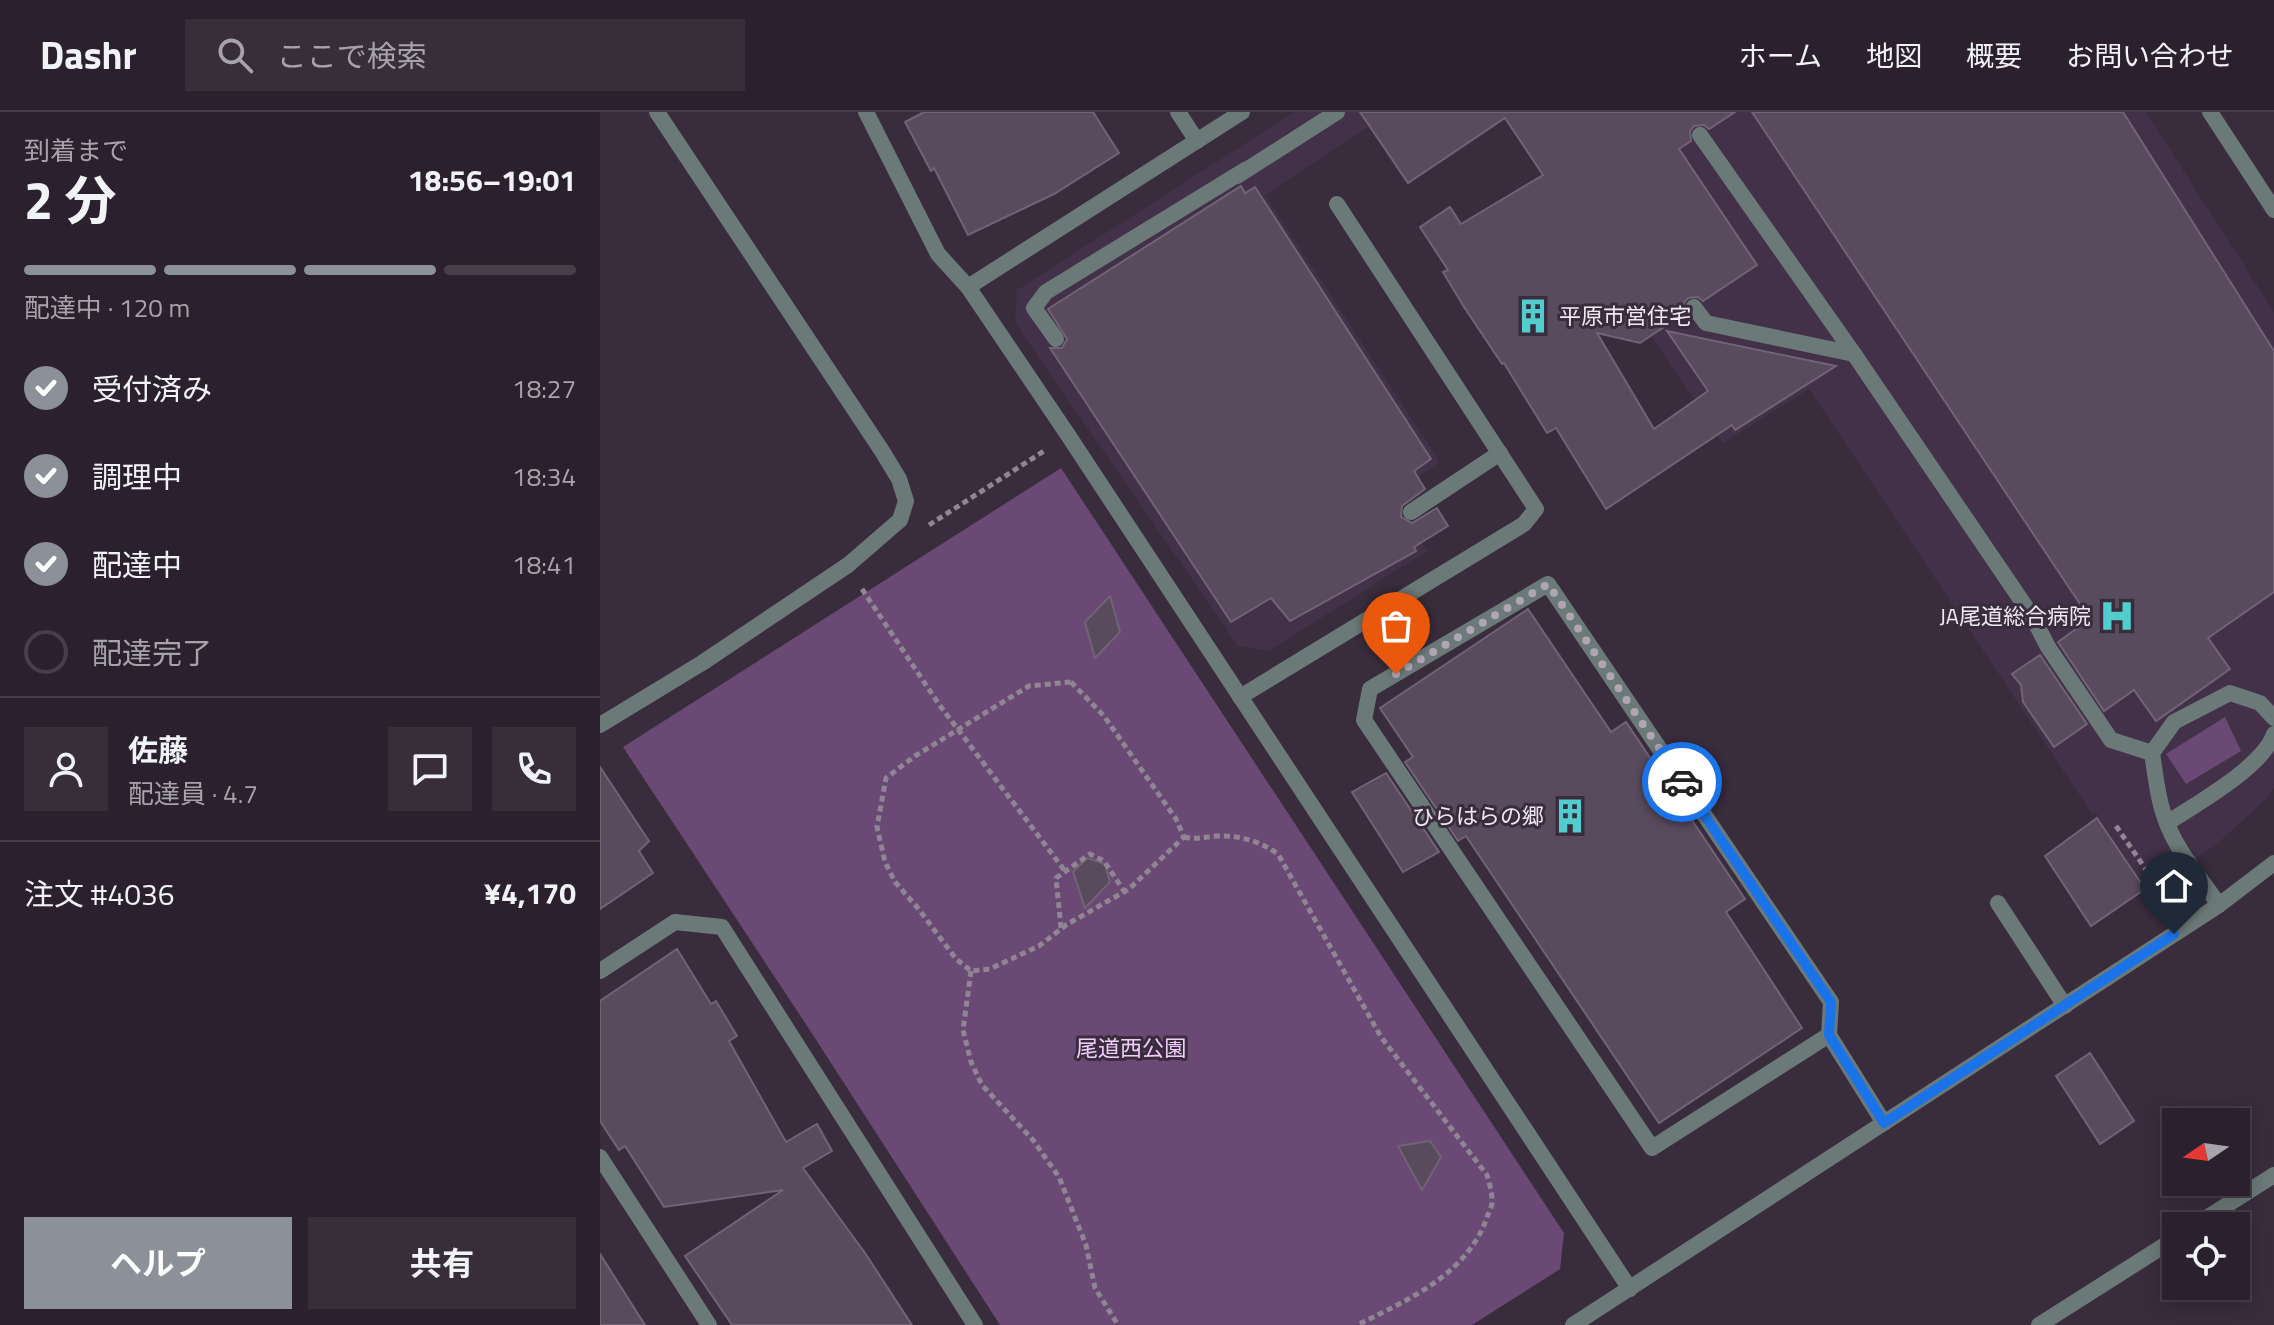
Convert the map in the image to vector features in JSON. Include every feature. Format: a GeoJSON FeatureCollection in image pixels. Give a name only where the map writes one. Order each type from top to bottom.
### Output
{"type":"FeatureCollection","features":[{"type":"Feature","properties":{"kind":"street"},"geometry":{"type":"LineString","coordinates":[[600,725],[702,663],[848,565],[900,520],[906,501],[899,479],[882,451],[657,112]]}},
{"type":"Feature","properties":{"kind":"street"},"geometry":{"type":"LineString","coordinates":[[866,112],[938,254],[968,287],[1068,435],[1630,1289]]}},
{"type":"Feature","properties":{"kind":"street"},"geometry":{"type":"LineString","coordinates":[[1178,112],[1197,141]]}},
{"type":"Feature","properties":{"kind":"street"},"geometry":{"type":"LineString","coordinates":[[968,287],[1242,112]]}},
{"type":"Feature","properties":{"kind":"street"},"geometry":{"type":"LineString","coordinates":[[1056,339],[1034,308],[1046,292],[1337,112]]}},
{"type":"Feature","properties":{"kind":"street"},"geometry":{"type":"LineString","coordinates":[[2210,112],[2274,210]]}},
{"type":"Feature","properties":{"kind":"street"},"geometry":{"type":"LineString","coordinates":[[1700,135],[2032,616],[2048,647],[2111,740],[2152,753]]}},
{"type":"Feature","properties":{"kind":"street"},"geometry":{"type":"LineString","coordinates":[[1205,207],[1245,170]]}},
{"type":"Feature","properties":{"kind":"street"},"geometry":{"type":"LineString","coordinates":[[1240,697],[1524,524],[1536,509],[1337,204]]}},
{"type":"Feature","properties":{"kind":"street"},"geometry":{"type":"LineString","coordinates":[[1694,307],[1706,323],[1854,354]]}},
{"type":"Feature","properties":{"kind":"street"},"geometry":{"type":"LineString","coordinates":[[1411,512],[1500,453]]}},
{"type":"Feature","properties":{"kind":"street"},"geometry":{"type":"LineString","coordinates":[[1829,1035],[1652,1148],[1364,720],[1370,689],[1548,584],[1831,1002],[1829,1035],[1884,1123]]}},
{"type":"Feature","properties":{"kind":"street"},"geometry":{"type":"LineString","coordinates":[[2219,905],[2173,838],[2158,794],[2152,753],[2174,722],[2230,693],[2260,703],[2274,718]]}},
{"type":"Feature","properties":{"kind":"street"},"geometry":{"type":"LineString","coordinates":[[2167,823],[2228,784],[2270,745],[2274,734]]}},
{"type":"Feature","properties":{"kind":"street"},"geometry":{"type":"LineString","coordinates":[[1573,1325],[2219,905],[2274,863]]}},
{"type":"Feature","properties":{"kind":"street"},"geometry":{"type":"LineString","coordinates":[[1998,903],[2065,1006]]}},
{"type":"Feature","properties":{"kind":"street"},"geometry":{"type":"LineString","coordinates":[[600,971],[675,922],[722,927],[975,1325]]}},
{"type":"Feature","properties":{"kind":"street"},"geometry":{"type":"LineString","coordinates":[[600,1157],[709,1325]]}},
{"type":"Feature","properties":{"kind":"street"},"geometry":{"type":"LineString","coordinates":[[2216,1212],[2274,1175]]}},
{"type":"Feature","properties":{"kind":"street"},"geometry":{"type":"LineString","coordinates":[[2039,1325],[2162,1247]]}},
{"type":"Feature","properties":{"kind":"path"},"geometry":{"type":"LineString","coordinates":[[906,501],[930,526],[1068,435]]}},
{"type":"Feature","properties":{"kind":"path"},"geometry":{"type":"LineString","coordinates":[[864,592],[958,730],[1065,871]]}},
{"type":"Feature","properties":{"kind":"path"},"geometry":{"type":"LineString","coordinates":[[1071,682],[1104,716],[1176,819],[1184,837],[1124,891],[1039,946],[990,969],[971,971],[956,959],[895,882],[885,862],[877,827],[886,778],[915,756],[1029,686],[1071,682]]}},
{"type":"Feature","properties":{"kind":"path"},"geometry":{"type":"LineString","coordinates":[[2116,826],[2156,884]]}},
{"type":"Feature","properties":{"kind":"path"},"geometry":{"type":"LineString","coordinates":[[1184,837],[1197,840],[1216,836],[1243,838],[1260,842],[1278,854],[1381,1037],[1487,1175],[1493,1201],[1472,1248],[1439,1281],[1407,1301],[1357,1325]]}},
{"type":"Feature","properties":{"kind":"path"},"geometry":{"type":"LineString","coordinates":[[1061,929],[1056,878],[1090,854],[1104,861],[1124,891]]}},
{"type":"Feature","properties":{"kind":"path"},"geometry":{"type":"LineString","coordinates":[[971,971],[963,1030],[971,1062],[982,1085],[1033,1140],[1059,1177],[1086,1245],[1095,1288],[1118,1325]]}},
{"type":"Feature","properties":{"kind":"shaded area"},"geometry":{"type":"Polygon","coordinates":[[[1294,112],[1391,112],[1265,195],[1440,462],[1391,495],[1427,551],[1269,651],[1238,646],[1015,323],[1017,290],[1294,112]]]}},
{"type":"Feature","properties":{"kind":"shaded area","name":"JA尾道総合病院"},"geometry":{"type":"Polygon","coordinates":[[[1501,112],[2146,112],[2274,312],[2274,788],[2264,801],[2216,845],[2147,890],[2096,813],[2092,814],[1809,389],[1723,443],[1501,112]]]}},
{"type":"Feature","properties":{"kind":"green space","name":"尾道西公園"},"geometry":{"type":"Polygon","coordinates":[[[1061,468],[1564,1233],[1560,1269],[1472,1325],[1000,1325],[623,747],[1061,468]]]}},
{"type":"Feature","properties":{"kind":"green space"},"geometry":{"type":"Polygon","coordinates":[[[2225,717],[2241,751],[2186,784],[2166,754],[2225,717]]]}},
{"type":"Feature","properties":{"kind":"building"},"geometry":{"type":"Polygon","coordinates":[[[924,112],[1093,112],[1119,153],[1054,194],[968,235],[934,168],[931,171],[905,122],[924,112]]]}},
{"type":"Feature","properties":{"kind":"building"},"geometry":{"type":"Polygon","coordinates":[[[1360,112],[1735,112],[1709,129],[1704,125],[1694,126],[1690,131],[1691,141],[1679,149],[1757,265],[1703,301],[1698,297],[1688,298],[1684,303],[1685,313],[1640,343],[1597,333],[1654,429],[1708,391],[1667,331],[1836,366],[1735,430],[1732,425],[1606,509],[1556,428],[1547,433],[1504,363],[1464,307],[1443,272],[1448,270],[1420,227],[1450,207],[1461,224],[1543,175],[1505,118],[1408,183],[1360,112]]]}},
{"type":"Feature","properties":{"kind":"building"},"geometry":{"type":"Polygon","coordinates":[[[1752,112],[2123,112],[2274,351],[2274,592],[2208,638],[2230,669],[2156,721],[2134,690],[2104,711],[2058,642],[2090,619],[1752,112]]]}},
{"type":"Feature","properties":{"kind":"building"},"geometry":{"type":"Polygon","coordinates":[[[1241,186],[1245,193],[1255,187],[1431,459],[1414,471],[1425,489],[1402,506],[1401,517],[1412,523],[1437,508],[1448,526],[1414,547],[1416,551],[1290,621],[1271,598],[1231,622],[1050,348],[1062,348],[1067,339],[1048,309],[1241,186]]]}},
{"type":"Feature","properties":{"kind":"building"},"geometry":{"type":"Polygon","coordinates":[[[1110,596],[1120,632],[1095,658],[1085,622],[1110,596]]]}},
{"type":"Feature","properties":{"kind":"building","name":"ひらはらの郷"},"geometry":{"type":"Polygon","coordinates":[[[1528,609],[1611,732],[1626,722],[1745,899],[1726,912],[1802,1028],[1659,1123],[1466,836],[1458,841],[1405,762],[1413,757],[1380,708],[1528,609]]]}},
{"type":"Feature","properties":{"kind":"building"},"geometry":{"type":"Polygon","coordinates":[[[2040,655],[2087,724],[2054,747],[2023,702],[2021,685],[2012,674],[2040,655]]]}},
{"type":"Feature","properties":{"kind":"building"},"geometry":{"type":"Polygon","coordinates":[[[600,767],[649,841],[639,851],[653,873],[600,909],[600,767]]]}},
{"type":"Feature","properties":{"kind":"building"},"geometry":{"type":"Polygon","coordinates":[[[1386,773],[1439,852],[1403,872],[1352,792],[1386,773]]]}},
{"type":"Feature","properties":{"kind":"building"},"geometry":{"type":"Polygon","coordinates":[[[2097,818],[2145,889],[2091,926],[2045,856],[2097,818]]]}},
{"type":"Feature","properties":{"kind":"building"},"geometry":{"type":"Polygon","coordinates":[[[1087,858],[1105,864],[1110,882],[1085,908],[1073,872],[1087,858]]]}},
{"type":"Feature","properties":{"kind":"building"},"geometry":{"type":"Polygon","coordinates":[[[677,949],[711,1004],[716,1001],[737,1036],[729,1041],[786,1142],[817,1124],[832,1151],[803,1168],[865,1253],[912,1325],[732,1325],[685,1256],[783,1190],[664,1207],[625,1146],[619,1150],[600,1121],[600,1001],[677,949]]]}},
{"type":"Feature","properties":{"kind":"building"},"geometry":{"type":"Polygon","coordinates":[[[2090,1053],[2134,1121],[2100,1144],[2056,1076],[2090,1053]]]}},
{"type":"Feature","properties":{"kind":"building"},"geometry":{"type":"Polygon","coordinates":[[[1430,1141],[1441,1157],[1422,1190],[1398,1146],[1430,1141]]]}},
{"type":"Feature","properties":{"kind":"building"},"geometry":{"type":"Polygon","coordinates":[[[600,1254],[645,1325],[600,1325],[600,1254]]]}},
{"type":"Feature","properties":{"kind":"way so far"},"geometry":{"type":"LineString","coordinates":[[1396,674],[1548,584],[1682,782]]}},
{"type":"Feature","properties":{"kind":"place","name":"平原市営住宅"},"geometry":{"type":"Point","coordinates":[1533,316]}},
{"type":"Feature","properties":{"kind":"place","name":"JA尾道総合病院"},"geometry":{"type":"Point","coordinates":[2117,616]}},
{"type":"Feature","properties":{"kind":"place","name":"ひらはらの郷"},"geometry":{"type":"Point","coordinates":[1570,816]}},
{"type":"Feature","properties":{"kind":"route"},"geometry":{"type":"LineString","coordinates":[[1682,782],[1831,1002],[1829,1035],[1884,1123],[2174,934]]}}]}
